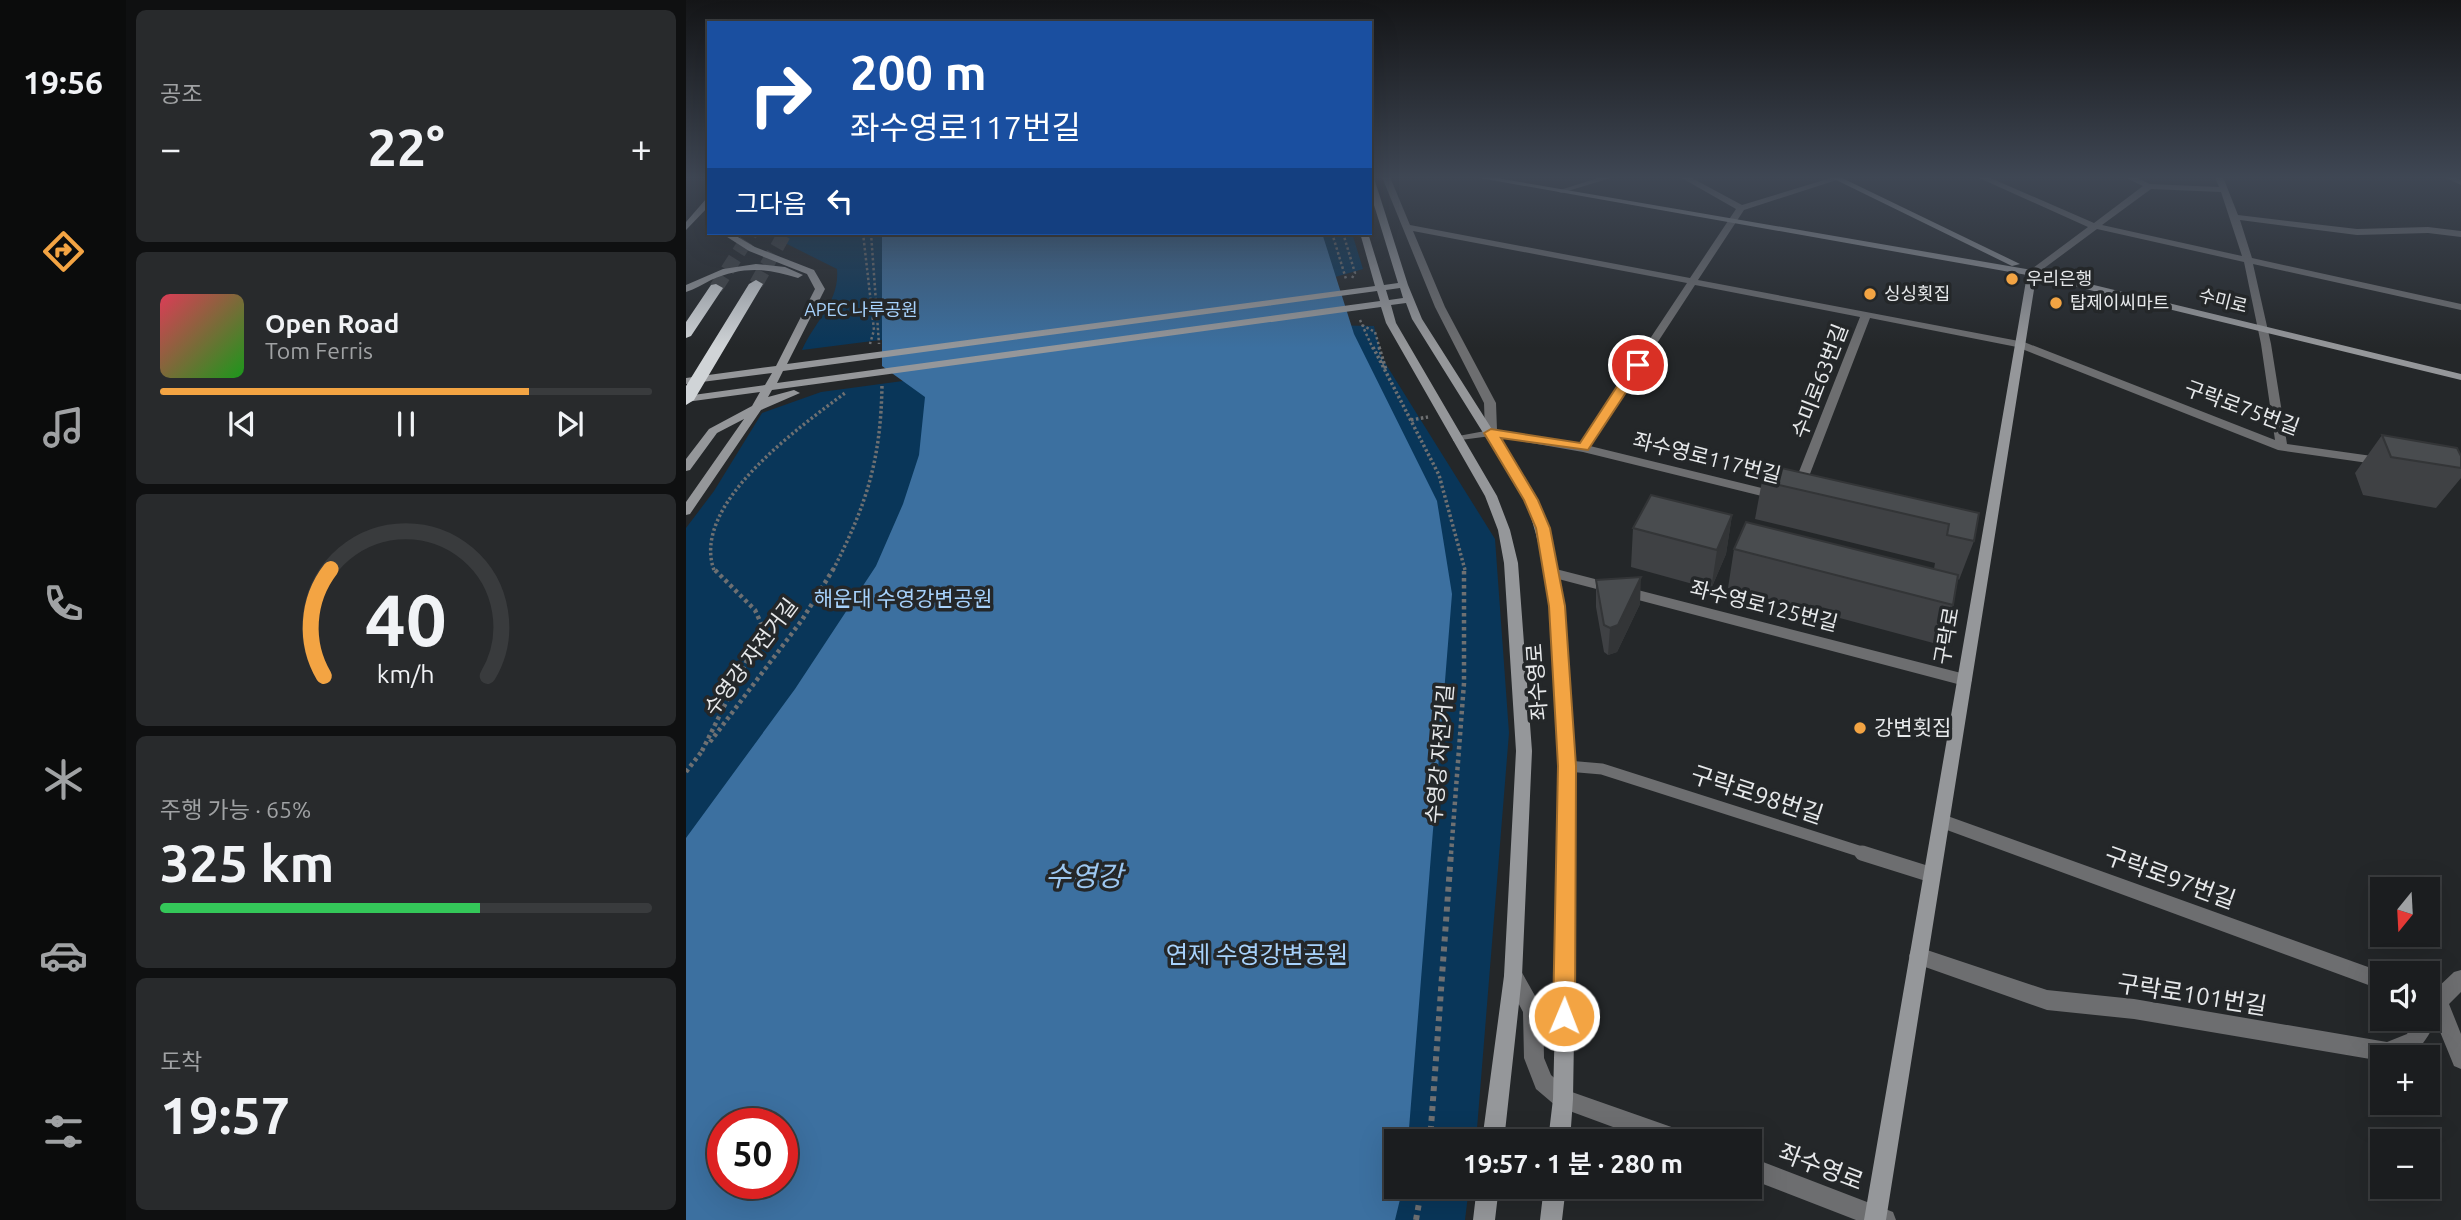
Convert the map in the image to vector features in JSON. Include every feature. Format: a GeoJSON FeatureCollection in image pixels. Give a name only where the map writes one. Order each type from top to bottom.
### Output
{"type":"FeatureCollection","features":[{"type":"Feature","properties":{"kind":"highway"},"geometry":{"type":"LineString","coordinates":[[686,399],[755,284]]}},
{"type":"Feature","properties":{"kind":"highway"},"geometry":{"type":"LineString","coordinates":[[686,333],[716,288]]}},
{"type":"Feature","properties":{"kind":"main road","name":"좌수영로"},"geometry":{"type":"LineString","coordinates":[[1388,234],[1417,319],[1531,500],[1543,528],[1552,573],[1567,766],[1563,1099],[1560,1129]]}},
{"type":"Feature","properties":{"kind":"main road","name":"수미로"},"geometry":{"type":"LineString","coordinates":[[1807,234],[2032,273],[2461,377]]}},
{"type":"Feature","properties":{"kind":"main road"},"geometry":{"type":"LineString","coordinates":[[1953,234],[2032,273]]}},
{"type":"Feature","properties":{"kind":"main road"},"geometry":{"type":"LineString","coordinates":[[728,235],[752,249],[811,272],[820,289]]}},
{"type":"Feature","properties":{"kind":"main road","name":"좌수영로"},"geometry":{"type":"LineString","coordinates":[[1365,235],[1391,323],[1491,496],[1504,530],[1511,563],[1524,751],[1513,976],[1494,1129]]}},
{"type":"Feature","properties":{"kind":"main road"},"geometry":{"type":"LineString","coordinates":[[686,289],[716,274],[738,269],[772,267],[794,273],[820,289]]}},
{"type":"Feature","properties":{"kind":"main road","name":"구락로"},"geometry":{"type":"LineString","coordinates":[[1878,1219],[1918,956],[1965,680],[1980,545],[2032,273]]}},
{"type":"Feature","properties":{"kind":"main road"},"geometry":{"type":"LineString","coordinates":[[686,511],[738,442],[801,332],[820,289]]}},
{"type":"Feature","properties":{"kind":"main road"},"geometry":{"type":"LineString","coordinates":[[686,381],[1349,292],[1382,296],[1406,292]]}},
{"type":"Feature","properties":{"kind":"main road"},"geometry":{"type":"LineString","coordinates":[[686,399],[1352,307],[1382,296],[1406,292]]}},
{"type":"Feature","properties":{"kind":"main road"},"geometry":{"type":"LineString","coordinates":[[686,467],[713,431],[777,397],[859,377]]}},
{"type":"Feature","properties":{"kind":"main road"},"geometry":{"type":"LineString","coordinates":[[1484,1220],[1486,1199]]}},
{"type":"Feature","properties":{"kind":"main road"},"geometry":{"type":"LineString","coordinates":[[1551,1220],[1553,1199]]}},
{"type":"Feature","properties":{"kind":"street"},"geometry":{"type":"LineString","coordinates":[[1410,234],[1440,307],[1490,402],[1491,433]]}},
{"type":"Feature","properties":{"kind":"street","name":"구락로75번길"},"geometry":{"type":"LineString","coordinates":[[1444,234],[2020,344],[2282,447],[2392,462]]}},
{"type":"Feature","properties":{"kind":"street"},"geometry":{"type":"LineString","coordinates":[[1583,447],[1723,234]]}},
{"type":"Feature","properties":{"kind":"street"},"geometry":{"type":"LineString","coordinates":[[2032,273],[2084,234]]}},
{"type":"Feature","properties":{"kind":"street"},"geometry":{"type":"LineString","coordinates":[[2129,234],[2461,307]]}},
{"type":"Feature","properties":{"kind":"street"},"geometry":{"type":"LineString","coordinates":[[2239,234],[2264,329],[2282,447]]}},
{"type":"Feature","properties":{"kind":"street","name":"수미로63번길"},"geometry":{"type":"LineString","coordinates":[[1801,501],[1866,315]]}},
{"type":"Feature","properties":{"kind":"street","name":"좌수영로117번길"},"geometry":{"type":"LineString","coordinates":[[1457,439],[1491,433],[1583,447],[1801,501]]}},
{"type":"Feature","properties":{"kind":"street","name":"좌수영로125번길"},"geometry":{"type":"LineString","coordinates":[[1552,573],[1965,680]]}},
{"type":"Feature","properties":{"kind":"street","name":"구락로97번길"},"geometry":{"type":"LineString","coordinates":[[1942,821],[2370,977]]}},
{"type":"Feature","properties":{"kind":"street","name":"구락로101번길"},"geometry":{"type":"LineString","coordinates":[[1918,956],[2047,1000],[2134,1009],[2387,1052],[2414,1041],[2419,1031]]}},
{"type":"Feature","properties":{"kind":"street"},"geometry":{"type":"LineString","coordinates":[[1513,976],[1534,1010],[1534,1058],[1544,1082],[1563,1099],[1647,1129]]}},
{"type":"Feature","properties":{"kind":"street"},"geometry":{"type":"LineString","coordinates":[[2440,994],[2461,979]]}},
{"type":"Feature","properties":{"kind":"street"},"geometry":{"type":"LineString","coordinates":[[2440,1014],[2461,1059]]}},
{"type":"Feature","properties":{"kind":"street","name":"좌수영로"},"geometry":{"type":"LineString","coordinates":[[1762,1173],[1878,1219]]}},
{"type":"Feature","properties":{"kind":"lane","name":"구락로98번길"},"geometry":{"type":"LineString","coordinates":[[1567,766],[1602,769],[1932,876]]}},
{"type":"Feature","properties":{"kind":"path"},"geometry":{"type":"LineString","coordinates":[[863,235],[874,330],[867,355]]}},
{"type":"Feature","properties":{"kind":"path"},"geometry":{"type":"LineString","coordinates":[[871,235],[879,353]]}},
{"type":"Feature","properties":{"kind":"path"},"geometry":{"type":"LineString","coordinates":[[1333,235],[1349,292]]}},
{"type":"Feature","properties":{"kind":"path"},"geometry":{"type":"LineString","coordinates":[[1344,235],[1355,276]]}},
{"type":"Feature","properties":{"kind":"path","name":"수영강 자전거길"},"geometry":{"type":"LineString","coordinates":[[1352,307],[1390,385],[1439,475],[1465,570],[1464,683],[1431,1129]]}},
{"type":"Feature","properties":{"kind":"path","name":"수영강 자전거길"},"geometry":{"type":"LineString","coordinates":[[1370,328],[1375,332],[1390,385]]}},
{"type":"Feature","properties":{"kind":"path","name":"수영강 자전거길"},"geometry":{"type":"LineString","coordinates":[[686,772],[802,620],[841,558],[879,457],[883,403],[881,378]]}},
{"type":"Feature","properties":{"kind":"path"},"geometry":{"type":"LineString","coordinates":[[702,751],[763,628],[761,615],[713,567],[709,532],[732,493],[766,457],[850,389]]}},
{"type":"Feature","properties":{"kind":"path"},"geometry":{"type":"LineString","coordinates":[[1416,1220],[1420,1199]]}},
{"type":"Feature","properties":{"kind":"green space","name":"APEC 나루공원"},"geometry":{"type":"Polygon","coordinates":[[[769,235],[887,235],[896,338],[802,350],[830,302],[837,281],[837,269],[769,235]]]}},
{"type":"Feature","properties":{"kind":"green space"},"geometry":{"type":"Polygon","coordinates":[[[1302,235],[1353,235],[1363,269],[1311,284],[1302,235]]]}},
{"type":"Feature","properties":{"kind":"green space","name":"수영강"},"geometry":{"type":"Polygon","coordinates":[[[1317,325],[1374,326],[1382,358],[1495,539],[1509,733],[1477,1129],[1384,1129],[1384,1199],[1468,1199],[1465,1220],[686,1220],[686,528],[714,491],[762,413],[821,392],[1317,325]]]}},
{"type":"Feature","properties":{"kind":"water","name":"수영강"},"geometry":{"type":"Polygon","coordinates":[[[882,235],[1323,235],[1354,334],[1437,501],[1452,594],[1409,1129],[1384,1129],[1384,1199],[1400,1199],[1395,1220],[686,1220],[686,838],[795,689],[876,566],[903,504],[919,455],[925,397],[882,366],[882,235]]]}},
{"type":"Feature","properties":{"kind":"building"},"geometry":{"type":"Polygon","coordinates":[[[2382,435],[2457,448],[2461,456],[2461,468],[2391,457],[2382,435]]]}},
{"type":"Feature","properties":{"kind":"building"},"geometry":{"type":"Polygon","coordinates":[[[1768,465],[1979,513],[1974,541],[1947,535],[1949,524],[1762,481],[1768,465]]]}},
{"type":"Feature","properties":{"kind":"building"},"geometry":{"type":"Polygon","coordinates":[[[1651,495],[1732,515],[1717,550],[1633,528],[1651,495]]]}},
{"type":"Feature","properties":{"kind":"building"},"geometry":{"type":"Polygon","coordinates":[[[1746,522],[1958,575],[1953,605],[1734,549],[1746,522]]]}},
{"type":"Feature","properties":{"kind":"building"},"geometry":{"type":"Polygon","coordinates":[[[1641,577],[1618,625],[1610,628],[1604,625],[1596,580],[1641,577]]]}},
{"type":"Feature","properties":{"kind":"tunnel"},"geometry":{"type":"LineString","coordinates":[[716,288],[750,235]]}},
{"type":"Feature","properties":{"kind":"tunnel"},"geometry":{"type":"LineString","coordinates":[[756,284],[784,235]]}},
{"type":"Feature","properties":{"kind":"place","name":"우리은행"},"geometry":{"type":"Point","coordinates":[2012,279]}},
{"type":"Feature","properties":{"kind":"place","name":"싱싱횟집"},"geometry":{"type":"Point","coordinates":[1870,294]}},
{"type":"Feature","properties":{"kind":"place","name":"탑제이씨마트"},"geometry":{"type":"Point","coordinates":[2056,303]}},
{"type":"Feature","properties":{"kind":"place","name":"강변횟집"},"geometry":{"type":"Point","coordinates":[1860,728]}},
{"type":"Feature","properties":{"kind":"route"},"geometry":{"type":"LineString","coordinates":[[1564,1016],[1567,766],[1557,606],[1543,528],[1531,500],[1491,433],[1583,447],[1638,365]]}},
{"type":"Feature","properties":{"kind":"park label","name":"해운대 수영강변공원"},"geometry":{"type":"Point","coordinates":[903,599]}},
{"type":"Feature","properties":{"kind":"park label","name":"연제 수영강변공원"},"geometry":{"type":"Point","coordinates":[1257,955]}}]}
